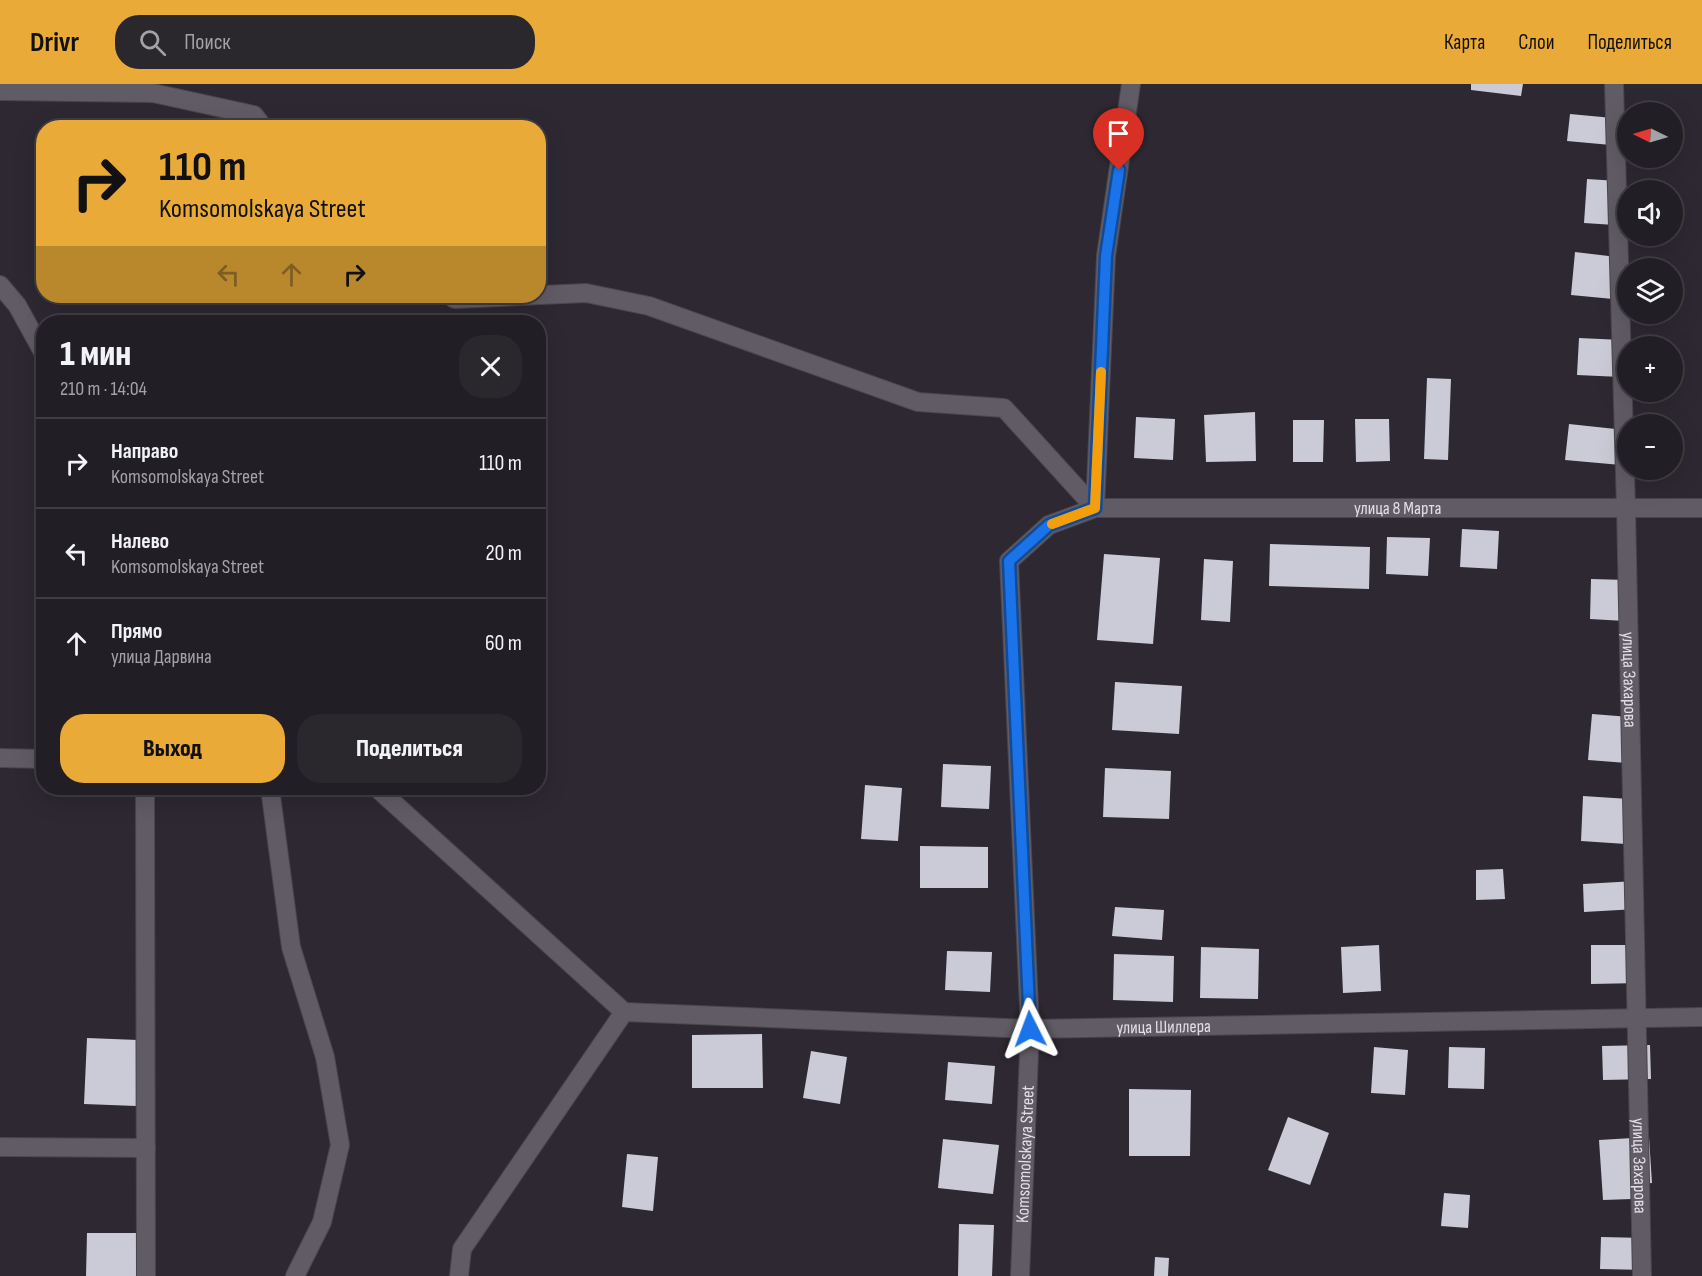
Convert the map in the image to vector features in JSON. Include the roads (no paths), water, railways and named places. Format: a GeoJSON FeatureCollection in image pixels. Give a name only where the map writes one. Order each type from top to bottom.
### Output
{"type":"FeatureCollection","features":[{"type":"Feature","properties":{"kind":"street"},"geometry":{"type":"LineString","coordinates":[[1095,508],[1106,256],[1131,84]]}},
{"type":"Feature","properties":{"kind":"street","name":"улица Захарова"},"geometry":{"type":"LineString","coordinates":[[1614,84],[1626,509],[1642,1276]]}},
{"type":"Feature","properties":{"kind":"street"},"geometry":{"type":"LineString","coordinates":[[0,91],[153,93],[254,115],[258,120]]}},
{"type":"Feature","properties":{"kind":"street"},"geometry":{"type":"LineString","coordinates":[[0,285],[17,305],[36,339]]}},
{"type":"Feature","properties":{"kind":"street"},"geometry":{"type":"LineString","coordinates":[[546,295],[586,293],[649,306],[918,402],[1004,408],[1095,508]]}},
{"type":"Feature","properties":{"kind":"street","name":"улица 8 Марта"},"geometry":{"type":"LineString","coordinates":[[1095,508],[1702,508]]}},
{"type":"Feature","properties":{"kind":"street","name":"Komsomolskaya Street"},"geometry":{"type":"LineString","coordinates":[[1020,1276],[1030,1029],[1009,561],[1049,525],[1095,508]]}},
{"type":"Feature","properties":{"kind":"street"},"geometry":{"type":"LineString","coordinates":[[0,758],[36,759]]}},
{"type":"Feature","properties":{"kind":"street"},"geometry":{"type":"LineString","coordinates":[[145,795],[146,1276]]}},
{"type":"Feature","properties":{"kind":"street"},"geometry":{"type":"LineString","coordinates":[[271,795],[291,947],[325,1057],[340,1144],[322,1222],[295,1276]]}},
{"type":"Feature","properties":{"kind":"street"},"geometry":{"type":"LineString","coordinates":[[385,795],[624,1012],[462,1249],[459,1276]]}},
{"type":"Feature","properties":{"kind":"street","name":"улица Шиллера"},"geometry":{"type":"LineString","coordinates":[[624,1012],[1030,1029],[1702,1017]]}},
{"type":"Feature","properties":{"kind":"street"},"geometry":{"type":"LineString","coordinates":[[0,1147],[146,1148]]}}]}
